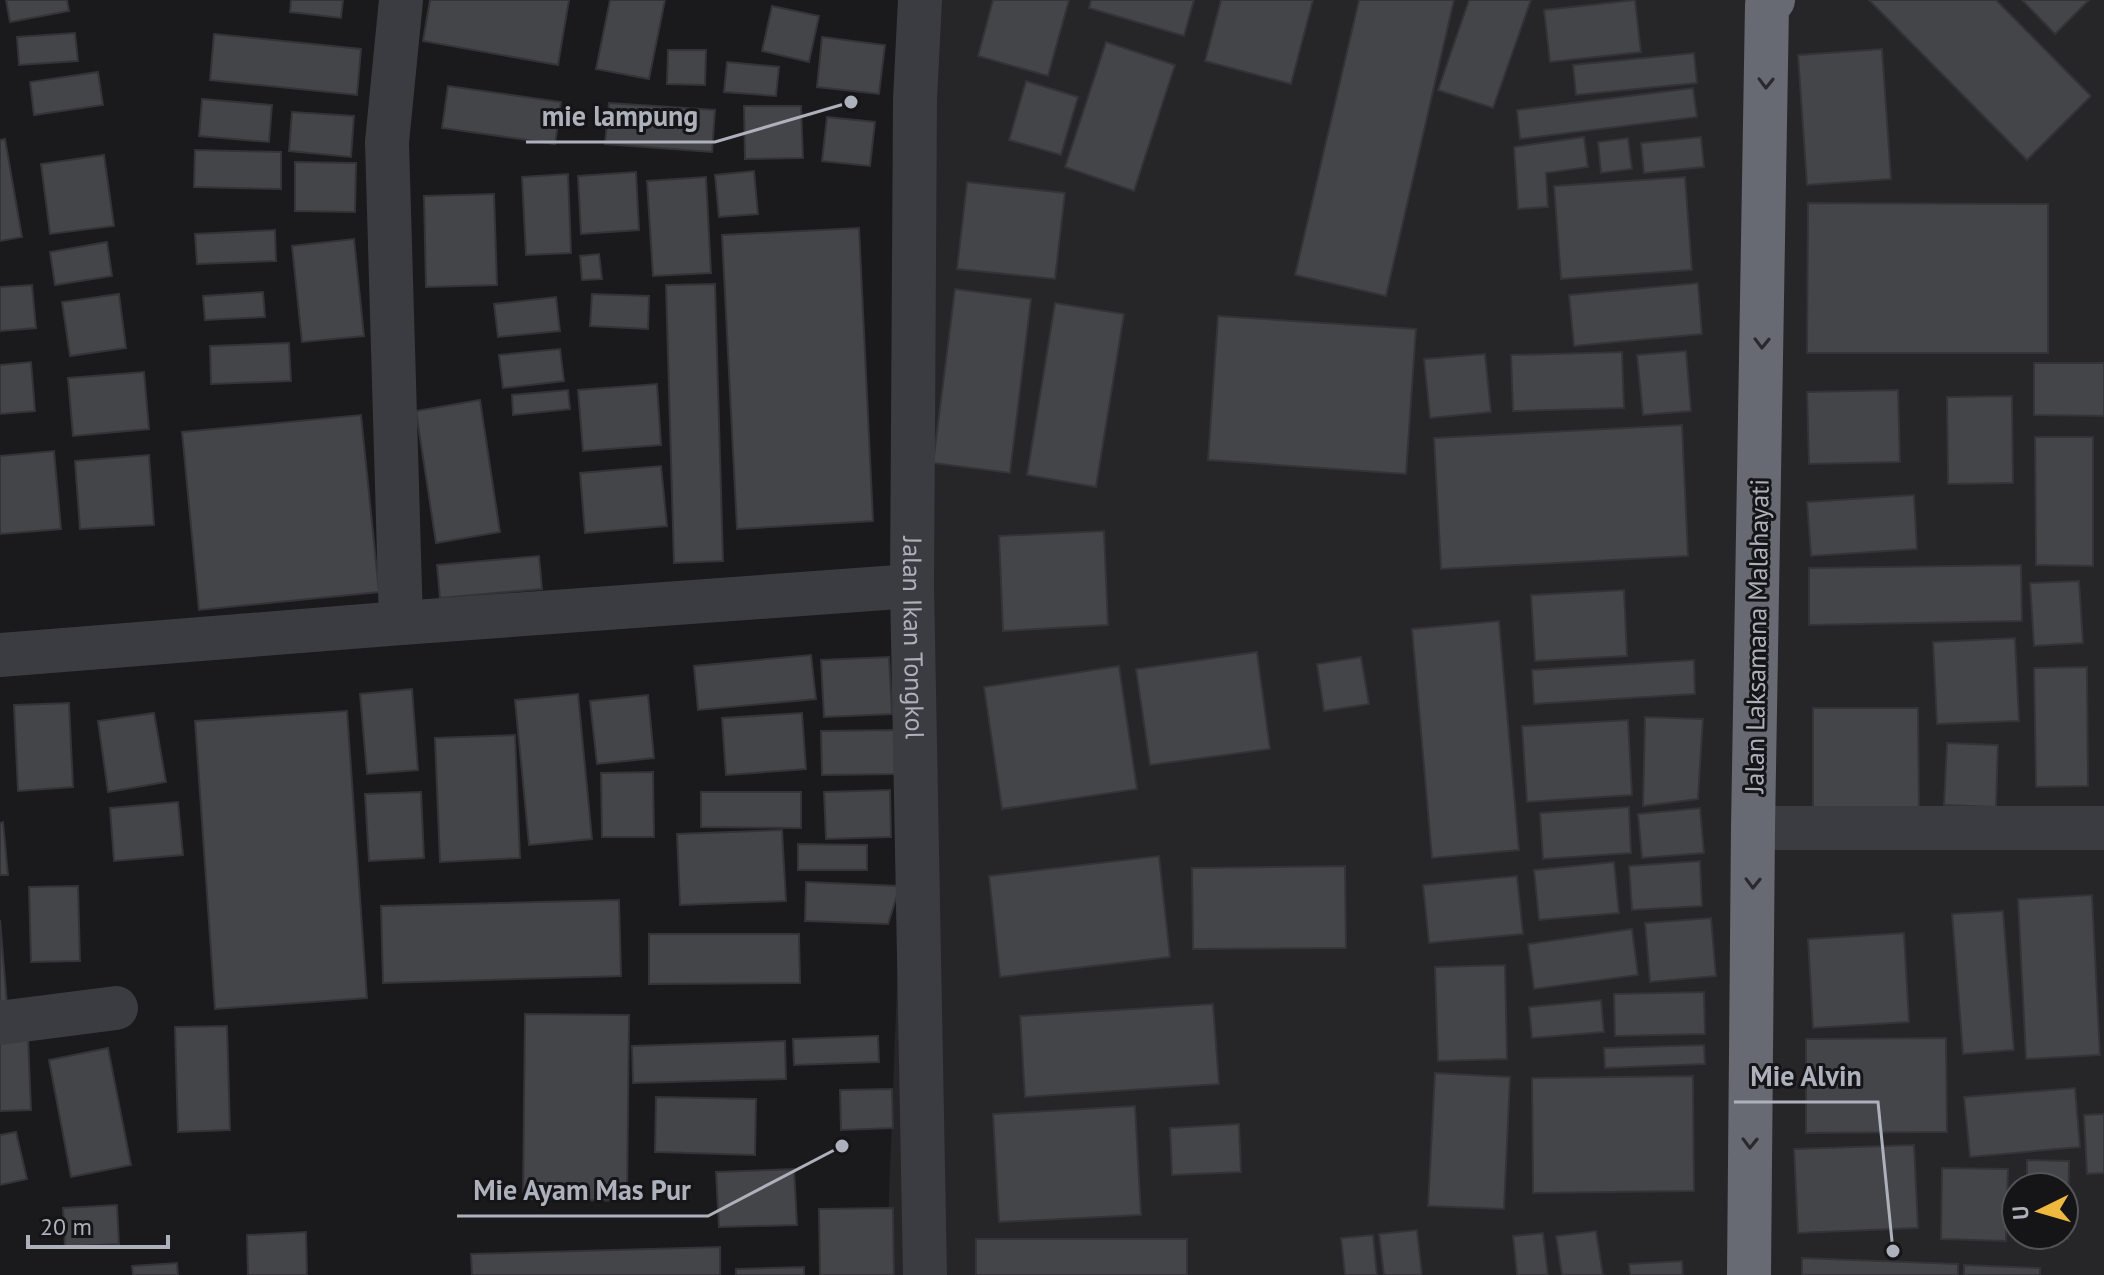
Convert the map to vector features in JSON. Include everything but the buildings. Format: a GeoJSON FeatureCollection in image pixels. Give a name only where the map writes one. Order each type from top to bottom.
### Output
{"type":"FeatureCollection","features":[{"type":"Feature","properties":{"kind":"highway","name":"Jalan Laksamana Malahayati"},"geometry":{"type":"LineString","coordinates":[[1749,1275],[1767,5],[1773,0]]}},
{"type":"Feature","properties":{"kind":"street"},"geometry":{"type":"LineString","coordinates":[[401,0],[387,142],[401,623]]}},
{"type":"Feature","properties":{"kind":"street","name":"Jalan Ikan Tongkol"},"geometry":{"type":"LineString","coordinates":[[920,0],[915,99],[912,586],[925,1275]]}},
{"type":"Feature","properties":{"kind":"street"},"geometry":{"type":"LineString","coordinates":[[0,655],[912,586]]}},
{"type":"Feature","properties":{"kind":"street"},"geometry":{"type":"LineString","coordinates":[[1753,828],[2104,828]]}},
{"type":"Feature","properties":{"kind":"street"},"geometry":{"type":"LineString","coordinates":[[0,1023],[116,1008]]}},
{"type":"Feature","properties":{"kind":"shaded area"},"geometry":{"type":"Polygon","coordinates":[[[927,0],[2104,0],[2104,1275],[886,1275],[912,586],[927,0]]]}},
{"type":"Feature","properties":{"kind":"place","name":"mie lampung"},"geometry":{"type":"Point","coordinates":[851,102]}},
{"type":"Feature","properties":{"kind":"place","name":"Mie Ayam Mas Pur"},"geometry":{"type":"Point","coordinates":[842,1146]}},
{"type":"Feature","properties":{"kind":"place","name":"Mie Alvin"},"geometry":{"type":"Point","coordinates":[1893,1251]}}]}
